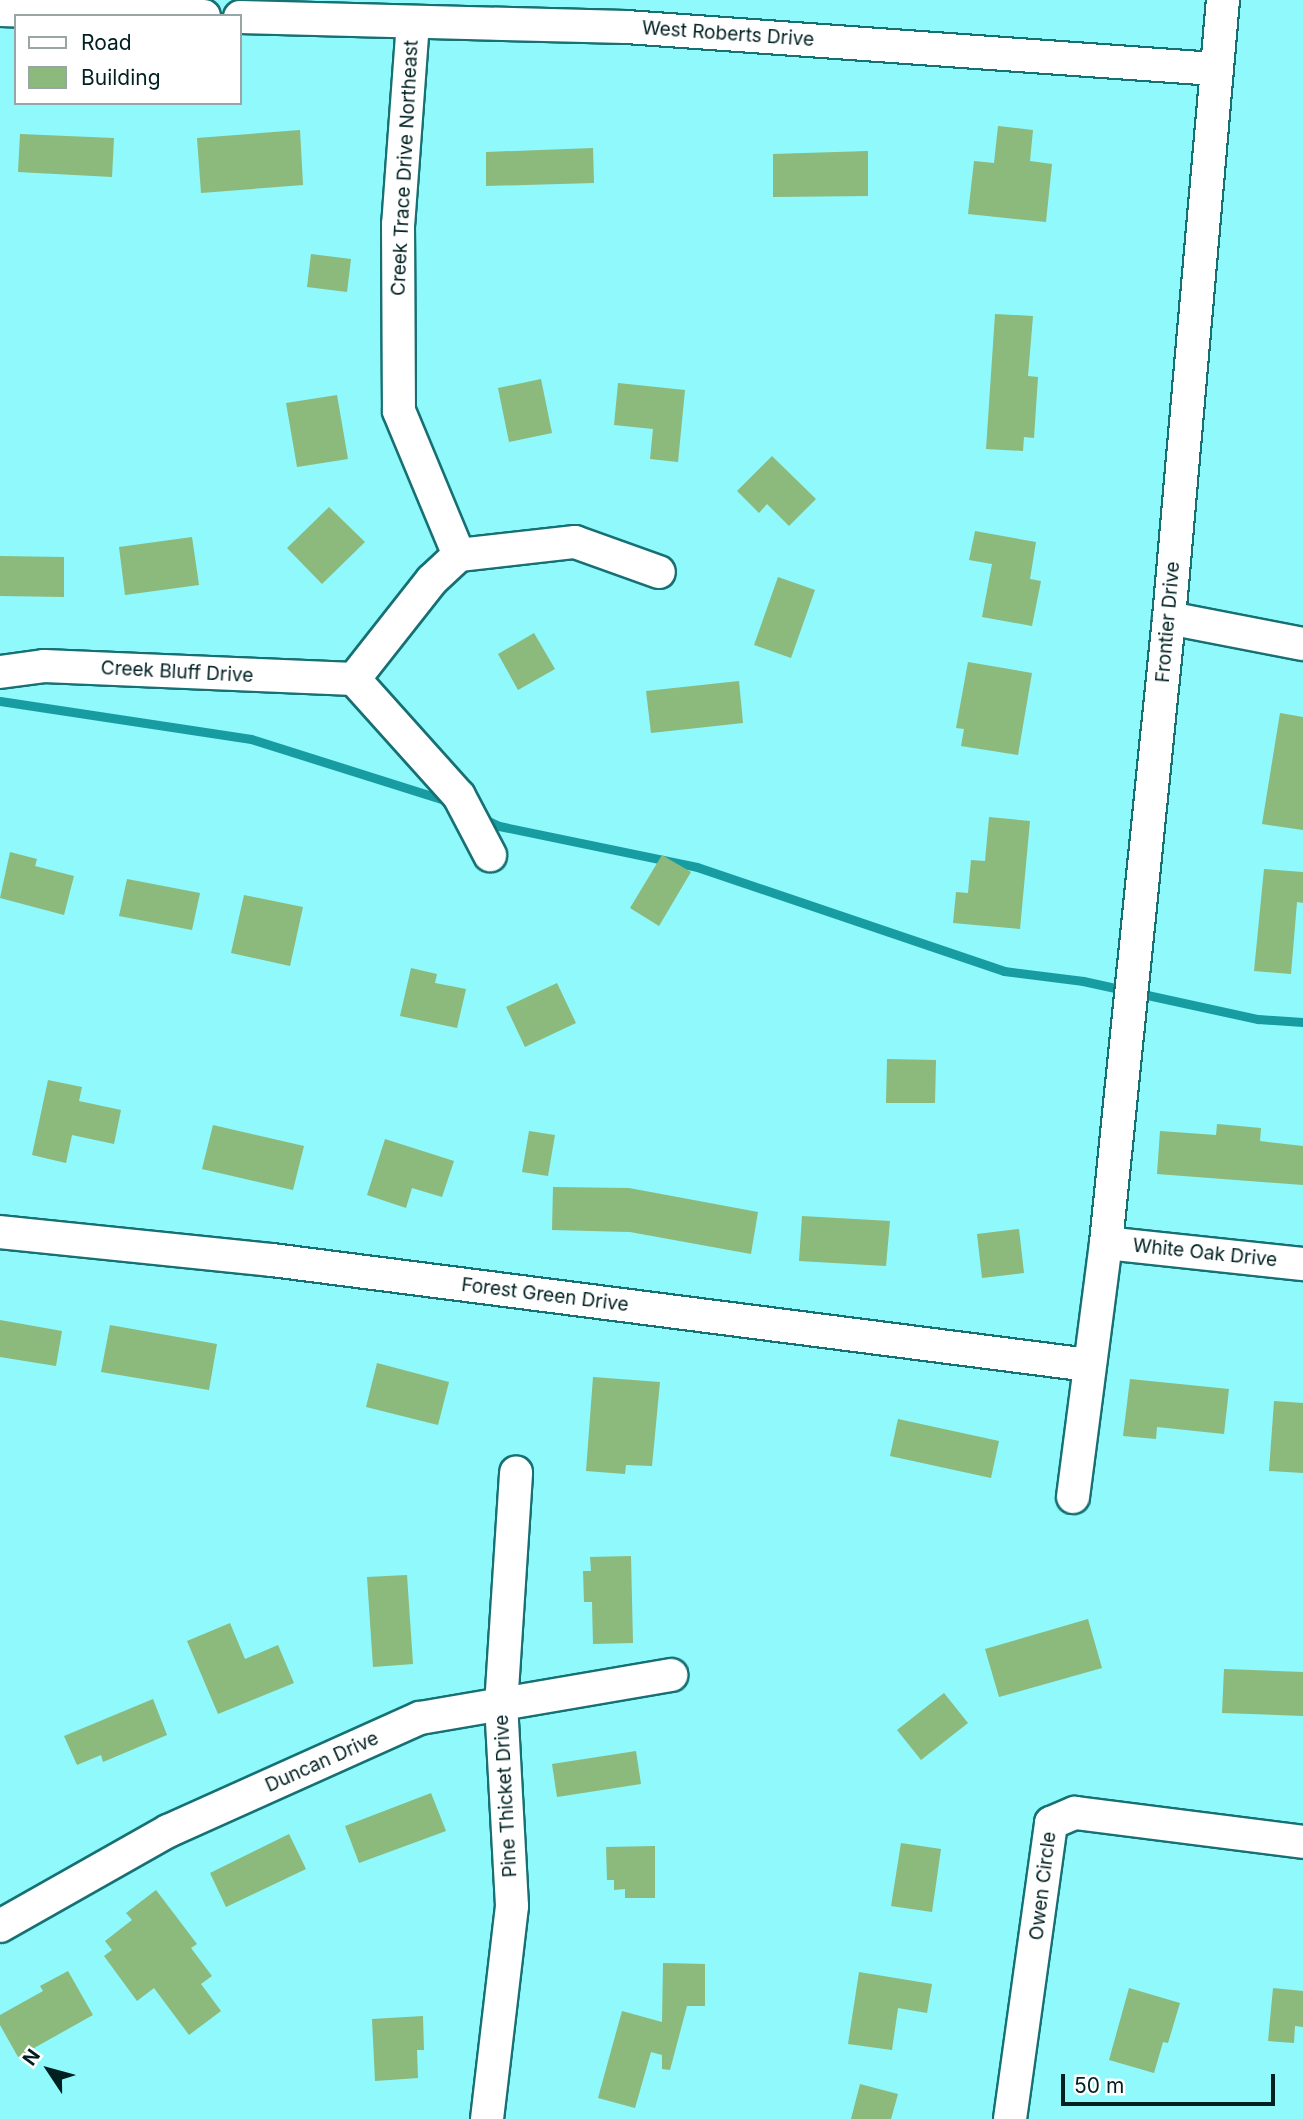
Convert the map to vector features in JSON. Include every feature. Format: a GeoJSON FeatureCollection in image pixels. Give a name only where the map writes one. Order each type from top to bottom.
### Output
{"type":"FeatureCollection","features":[{"type":"Feature","properties":{"kind":"street","name":"Frontier Drive"},"geometry":{"type":"LineString","coordinates":[[1088,1365],[1106,1243],[1169,618],[1223,0]]}},
{"type":"Feature","properties":{"kind":"street"},"geometry":{"type":"LineString","coordinates":[[0,10],[136,14]]}},
{"type":"Feature","properties":{"kind":"street","name":"West Roberts Drive"},"geometry":{"type":"LineString","coordinates":[[242,17],[413,22],[628,14],[1215,69]]}},
{"type":"Feature","properties":{"kind":"street","name":"Creek Trace Drive Northeast"},"geometry":{"type":"LineString","coordinates":[[413,22],[398,224],[399,411],[459,555]]}},
{"type":"Feature","properties":{"kind":"street"},"geometry":{"type":"LineString","coordinates":[[490,855],[459,796],[354,679],[432,580],[459,555],[575,542],[659,572]]}},
{"type":"Feature","properties":{"kind":"street"},"geometry":{"type":"LineString","coordinates":[[1169,618],[1303,644]]}},
{"type":"Feature","properties":{"kind":"street","name":"Creek Bluff Drive"},"geometry":{"type":"LineString","coordinates":[[0,672],[44,666],[354,679]]}},
{"type":"Feature","properties":{"kind":"street","name":"Forest Green Drive"},"geometry":{"type":"LineString","coordinates":[[0,1232],[272,1260],[1088,1365]]}},
{"type":"Feature","properties":{"kind":"street","name":"White Oak Drive"},"geometry":{"type":"LineString","coordinates":[[1106,1243],[1303,1264]]}},
{"type":"Feature","properties":{"kind":"street"},"geometry":{"type":"LineString","coordinates":[[1073,1497],[1088,1365]]}},
{"type":"Feature","properties":{"kind":"street","name":"Pine Thicket Drive"},"geometry":{"type":"LineString","coordinates":[[486,2119],[512,1906],[501,1706],[516,1472]]}},
{"type":"Feature","properties":{"kind":"street","name":"Duncan Drive"},"geometry":{"type":"LineString","coordinates":[[0,1926],[168,1831],[420,1718],[671,1675]]}},
{"type":"Feature","properties":{"kind":"street","name":"Owen Circle"},"geometry":{"type":"LineString","coordinates":[[1010,2119],[1051,1822],[1075,1813],[1303,1842]]}},
{"type":"Feature","properties":{"kind":"building"},"geometry":{"type":"Polygon","coordinates":[[[998,126],[1033,130],[1030,161],[1052,164],[1046,222],[968,214],[974,161],[994,163],[998,126]]]}},
{"type":"Feature","properties":{"kind":"building"},"geometry":{"type":"Polygon","coordinates":[[[300,130],[303,185],[201,193],[197,138],[300,130]]]}},
{"type":"Feature","properties":{"kind":"building"},"geometry":{"type":"Polygon","coordinates":[[[20,134],[114,138],[112,177],[18,172],[20,134]]]}},
{"type":"Feature","properties":{"kind":"building"},"geometry":{"type":"Polygon","coordinates":[[[593,148],[594,183],[486,186],[486,152],[593,148]]]}},
{"type":"Feature","properties":{"kind":"building"},"geometry":{"type":"Polygon","coordinates":[[[868,151],[868,196],[773,197],[773,154],[868,151]]]}},
{"type":"Feature","properties":{"kind":"building"},"geometry":{"type":"Polygon","coordinates":[[[311,254],[351,259],[347,292],[307,287],[311,254]]]}},
{"type":"Feature","properties":{"kind":"building"},"geometry":{"type":"Polygon","coordinates":[[[995,314],[1033,316],[1028,376],[1038,377],[1034,438],[1024,437],[1023,451],[986,449],[995,314]]]}},
{"type":"Feature","properties":{"kind":"building"},"geometry":{"type":"Polygon","coordinates":[[[541,379],[552,433],[509,442],[498,388],[541,379]]]}},
{"type":"Feature","properties":{"kind":"building"},"geometry":{"type":"Polygon","coordinates":[[[618,383],[685,390],[678,462],[650,459],[653,429],[614,425],[618,383]]]}},
{"type":"Feature","properties":{"kind":"building"},"geometry":{"type":"Polygon","coordinates":[[[337,395],[348,459],[297,467],[286,403],[337,395]]]}},
{"type":"Feature","properties":{"kind":"building"},"geometry":{"type":"Polygon","coordinates":[[[772,456],[816,499],[789,526],[767,504],[759,513],[737,491],[772,456]]]}},
{"type":"Feature","properties":{"kind":"building"},"geometry":{"type":"Polygon","coordinates":[[[329,507],[365,542],[322,584],[287,548],[329,507]]]}},
{"type":"Feature","properties":{"kind":"building"},"geometry":{"type":"Polygon","coordinates":[[[975,531],[1036,542],[1030,579],[1041,581],[1032,626],[982,617],[992,564],[969,560],[975,531]]]}},
{"type":"Feature","properties":{"kind":"building"},"geometry":{"type":"Polygon","coordinates":[[[192,537],[199,585],[125,595],[119,547],[192,537]]]}},
{"type":"Feature","properties":{"kind":"building"},"geometry":{"type":"Polygon","coordinates":[[[0,556],[64,557],[64,597],[0,596],[0,556]]]}},
{"type":"Feature","properties":{"kind":"building"},"geometry":{"type":"Polygon","coordinates":[[[778,577],[815,590],[791,658],[754,645],[778,577]]]}},
{"type":"Feature","properties":{"kind":"building"},"geometry":{"type":"Polygon","coordinates":[[[534,633],[555,669],[518,690],[498,654],[534,633]]]}},
{"type":"Feature","properties":{"kind":"building"},"geometry":{"type":"Polygon","coordinates":[[[968,662],[1032,673],[1018,755],[961,746],[964,729],[956,728],[968,662]]]}},
{"type":"Feature","properties":{"kind":"building"},"geometry":{"type":"Polygon","coordinates":[[[739,681],[743,723],[651,733],[646,691],[739,681]]]}},
{"type":"Feature","properties":{"kind":"building"},"geometry":{"type":"Polygon","coordinates":[[[1280,713],[1303,717],[1303,830],[1262,824],[1280,713]]]}},
{"type":"Feature","properties":{"kind":"building"},"geometry":{"type":"Polygon","coordinates":[[[989,817],[1030,821],[1020,929],[953,923],[956,892],[968,893],[971,860],[985,861],[989,817]]]}},
{"type":"Feature","properties":{"kind":"building"},"geometry":{"type":"Polygon","coordinates":[[[10,852],[37,859],[35,866],[74,876],[64,915],[0,898],[10,852]]]}},
{"type":"Feature","properties":{"kind":"building"},"geometry":{"type":"Polygon","coordinates":[[[662,855],[691,872],[659,926],[630,908],[662,855]]]}},
{"type":"Feature","properties":{"kind":"building"},"geometry":{"type":"Polygon","coordinates":[[[1264,869],[1303,872],[1303,903],[1297,902],[1291,974],[1254,971],[1264,869]]]}},
{"type":"Feature","properties":{"kind":"building"},"geometry":{"type":"Polygon","coordinates":[[[127,879],[200,893],[192,930],[119,916],[127,879]]]}},
{"type":"Feature","properties":{"kind":"building"},"geometry":{"type":"Polygon","coordinates":[[[244,895],[303,907],[290,966],[231,953],[244,895]]]}},
{"type":"Feature","properties":{"kind":"building"},"geometry":{"type":"Polygon","coordinates":[[[411,968],[437,974],[435,983],[466,989],[457,1028],[400,1016],[411,968]]]}},
{"type":"Feature","properties":{"kind":"building"},"geometry":{"type":"Polygon","coordinates":[[[557,983],[576,1023],[525,1047],[506,1007],[557,983]]]}},
{"type":"Feature","properties":{"kind":"building"},"geometry":{"type":"Polygon","coordinates":[[[887,1059],[936,1060],[935,1103],[886,1103],[887,1059]]]}},
{"type":"Feature","properties":{"kind":"building"},"geometry":{"type":"Polygon","coordinates":[[[48,1080],[82,1087],[79,1101],[121,1110],[114,1144],[72,1135],[66,1163],[32,1155],[48,1080]]]}},
{"type":"Feature","properties":{"kind":"building"},"geometry":{"type":"Polygon","coordinates":[[[1217,1124],[1261,1128],[1260,1141],[1303,1146],[1303,1185],[1157,1174],[1160,1131],[1216,1135],[1217,1124]]]}},
{"type":"Feature","properties":{"kind":"building"},"geometry":{"type":"Polygon","coordinates":[[[213,1125],[304,1146],[293,1190],[202,1169],[213,1125]]]}},
{"type":"Feature","properties":{"kind":"building"},"geometry":{"type":"Polygon","coordinates":[[[529,1131],[555,1135],[548,1176],[522,1172],[529,1131]]]}},
{"type":"Feature","properties":{"kind":"building"},"geometry":{"type":"Polygon","coordinates":[[[385,1139],[454,1161],[442,1197],[412,1188],[406,1208],[367,1195],[385,1139]]]}},
{"type":"Feature","properties":{"kind":"building"},"geometry":{"type":"Polygon","coordinates":[[[553,1187],[629,1188],[758,1212],[751,1254],[630,1232],[552,1230],[553,1187]]]}},
{"type":"Feature","properties":{"kind":"building"},"geometry":{"type":"Polygon","coordinates":[[[802,1216],[890,1221],[886,1266],[799,1261],[802,1216]]]}},
{"type":"Feature","properties":{"kind":"building"},"geometry":{"type":"Polygon","coordinates":[[[1019,1229],[1024,1273],[982,1278],[977,1234],[1019,1229]]]}},
{"type":"Feature","properties":{"kind":"building"},"geometry":{"type":"Polygon","coordinates":[[[0,1320],[62,1331],[56,1366],[0,1357],[0,1320]]]}},
{"type":"Feature","properties":{"kind":"building"},"geometry":{"type":"Polygon","coordinates":[[[110,1325],[217,1344],[209,1390],[101,1372],[110,1325]]]}},
{"type":"Feature","properties":{"kind":"building"},"geometry":{"type":"Polygon","coordinates":[[[377,1363],[449,1382],[438,1425],[366,1407],[377,1363]]]}},
{"type":"Feature","properties":{"kind":"building"},"geometry":{"type":"Polygon","coordinates":[[[593,1377],[660,1382],[652,1466],[626,1465],[625,1474],[586,1471],[593,1377]]]}},
{"type":"Feature","properties":{"kind":"building"},"geometry":{"type":"Polygon","coordinates":[[[1130,1379],[1229,1389],[1224,1434],[1157,1427],[1156,1439],[1123,1436],[1130,1379]]]}},
{"type":"Feature","properties":{"kind":"building"},"geometry":{"type":"Polygon","coordinates":[[[1274,1401],[1303,1403],[1303,1473],[1269,1471],[1274,1401]]]}},
{"type":"Feature","properties":{"kind":"building"},"geometry":{"type":"Polygon","coordinates":[[[898,1419],[999,1441],[991,1478],[890,1456],[898,1419]]]}},
{"type":"Feature","properties":{"kind":"building"},"geometry":{"type":"Polygon","coordinates":[[[631,1556],[633,1643],[593,1644],[592,1602],[584,1602],[583,1571],[591,1571],[590,1557],[631,1556]]]}},
{"type":"Feature","properties":{"kind":"building"},"geometry":{"type":"Polygon","coordinates":[[[407,1575],[413,1664],[373,1667],[367,1577],[407,1575]]]}},
{"type":"Feature","properties":{"kind":"building"},"geometry":{"type":"Polygon","coordinates":[[[1088,1619],[1102,1668],[999,1697],[985,1649],[1088,1619]]]}},
{"type":"Feature","properties":{"kind":"building"},"geometry":{"type":"Polygon","coordinates":[[[230,1623],[245,1659],[278,1645],[294,1683],[218,1714],[187,1641],[230,1623]]]}},
{"type":"Feature","properties":{"kind":"building"},"geometry":{"type":"Polygon","coordinates":[[[1224,1669],[1303,1672],[1303,1716],[1222,1713],[1224,1669]]]}},
{"type":"Feature","properties":{"kind":"building"},"geometry":{"type":"Polygon","coordinates":[[[944,1693],[968,1723],[921,1760],[897,1730],[944,1693]]]}},
{"type":"Feature","properties":{"kind":"building"},"geometry":{"type":"Polygon","coordinates":[[[153,1699],[167,1735],[103,1762],[101,1755],[77,1765],[64,1736],[153,1699]]]}},
{"type":"Feature","properties":{"kind":"building"},"geometry":{"type":"Polygon","coordinates":[[[636,1751],[641,1784],[557,1797],[552,1764],[636,1751]]]}},
{"type":"Feature","properties":{"kind":"building"},"geometry":{"type":"Polygon","coordinates":[[[431,1793],[446,1831],[359,1863],[345,1826],[431,1793]]]}},
{"type":"Feature","properties":{"kind":"building"},"geometry":{"type":"Polygon","coordinates":[[[289,1834],[306,1869],[226,1907],[210,1873],[289,1834]]]}},
{"type":"Feature","properties":{"kind":"building"},"geometry":{"type":"Polygon","coordinates":[[[901,1843],[941,1849],[932,1912],[891,1906],[901,1843]]]}},
{"type":"Feature","properties":{"kind":"building"},"geometry":{"type":"Polygon","coordinates":[[[655,1846],[655,1898],[625,1898],[625,1889],[614,1890],[614,1880],[607,1880],[606,1847],[655,1846]]]}},
{"type":"Feature","properties":{"kind":"building"},"geometry":{"type":"Polygon","coordinates":[[[156,1890],[197,1944],[191,1948],[212,1976],[201,1984],[221,2011],[189,2035],[154,1988],[137,2001],[104,1956],[112,1950],[105,1941],[132,1920],[126,1913],[156,1890]]]}},
{"type":"Feature","properties":{"kind":"building"},"geometry":{"type":"Polygon","coordinates":[[[663,1963],[705,1964],[705,2006],[687,2006],[670,2070],[662,2069],[662,2055],[651,2052],[635,2108],[598,2098],[622,2011],[662,2022],[663,1963]]]}},
{"type":"Feature","properties":{"kind":"building"},"geometry":{"type":"Polygon","coordinates":[[[68,1971],[93,2015],[18,2057],[0,2025],[0,2015],[43,1991],[40,1986],[68,1971]]]}},
{"type":"Feature","properties":{"kind":"building"},"geometry":{"type":"Polygon","coordinates":[[[859,1972],[932,1984],[927,2013],[898,2008],[892,2050],[848,2044],[859,1972]]]}},
{"type":"Feature","properties":{"kind":"building"},"geometry":{"type":"Polygon","coordinates":[[[1129,1988],[1180,2003],[1168,2043],[1163,2042],[1154,2073],[1109,2060],[1129,1988]]]}},
{"type":"Feature","properties":{"kind":"building"},"geometry":{"type":"Polygon","coordinates":[[[1273,1988],[1303,1991],[1303,2027],[1295,2026],[1294,2043],[1268,2041],[1273,1988]]]}},
{"type":"Feature","properties":{"kind":"building"},"geometry":{"type":"Polygon","coordinates":[[[423,2016],[424,2050],[417,2050],[418,2078],[375,2081],[372,2019],[423,2016]]]}},
{"type":"Feature","properties":{"kind":"building"},"geometry":{"type":"Polygon","coordinates":[[[860,2084],[898,2094],[891,2119],[851,2119],[860,2084]]]}},
{"type":"Feature","properties":{"kind":"waterway"},"geometry":{"type":"LineString","coordinates":[[0,701],[251,739],[448,801]]}},
{"type":"Feature","properties":{"kind":"waterway"},"geometry":{"type":"LineString","coordinates":[[482,818],[499,826],[697,867],[1004,971],[1083,981],[1258,1019],[1303,1022]]}}]}
